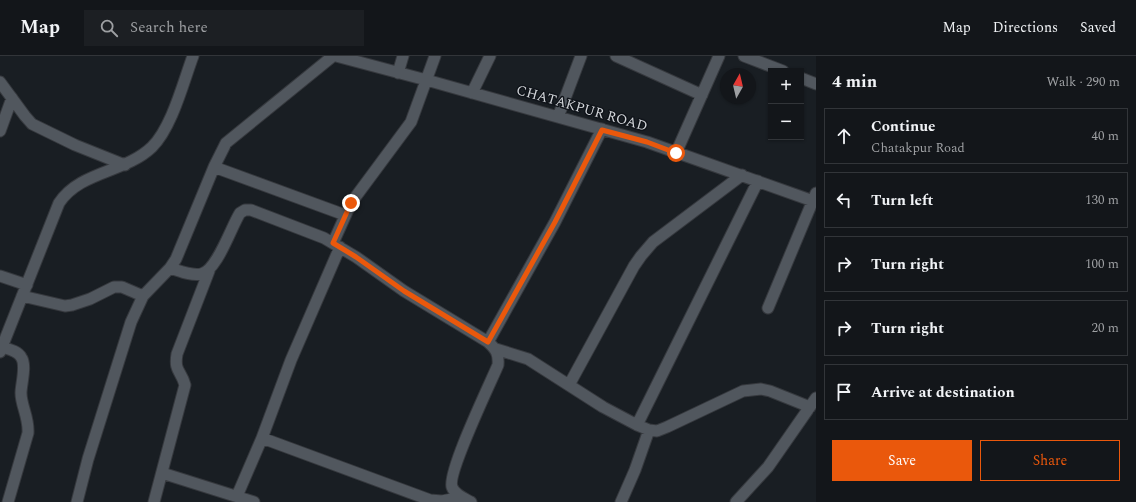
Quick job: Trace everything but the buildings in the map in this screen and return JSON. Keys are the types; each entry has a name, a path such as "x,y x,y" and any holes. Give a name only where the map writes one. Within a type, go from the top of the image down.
{"street":[{"path":"8,502 28,433 29,423 21,395 24,364 21,356 15,352 1,350 58,203 77,185 125,165 151,148 161,136 171,116 194,56"},
{"path":"77,502 88,459 131,322 143,296 170,268 176,259 214,167 226,143 334,56"},
{"name":"CHATAKPUR ROAD","path":"334,56 426,80 647,142 758,181 815,198"},
{"path":"398,73 403,56"},
{"path":"237,496 262,438 291,360 337,245 345,215 351,203 411,122 435,56"},
{"path":"472,93 490,56"},
{"path":"558,117 581,56"},
{"path":"616,56 702,95"},
{"path":"676,153 719,56"},
{"path":"745,56 775,68"},
{"path":"804,79 816,84"},
{"path":"0,82 32,124 75,145 125,165"},
{"path":"0,131 12,98"},
{"path":"492,345 602,130"},
{"path":"214,167 345,215"},
{"path":"569,385 634,266 641,256 654,242 742,175"},
{"path":"637,425 758,181"},
{"path":"768,308 815,198"},
{"path":"154,502 185,385 183,377 178,373 176,365 177,354 209,271 215,263 236,219 240,213 245,210 251,210 306,230 337,245 404,291 492,345 528,359 603,407 649,430 657,430 667,427 743,391 761,389 813,402 768,468 736,502"},
{"path":"170,268 192,274 201,274 209,271"},
{"path":"0,276 26,285"},
{"path":"22,296 65,306 90,299 114,287 122,287 143,296"},
{"path":"466,500 456,493 451,485 452,475 498,365 499,356 492,345"},
{"path":"621,502 649,430"},
{"path":"262,438 430,500 466,500"},
{"path":"162,472 254,502"}],"route":[{"path":"351,203 333,243 356,257 404,291 488,342 555,222 602,130 647,142 676,153"}]}
